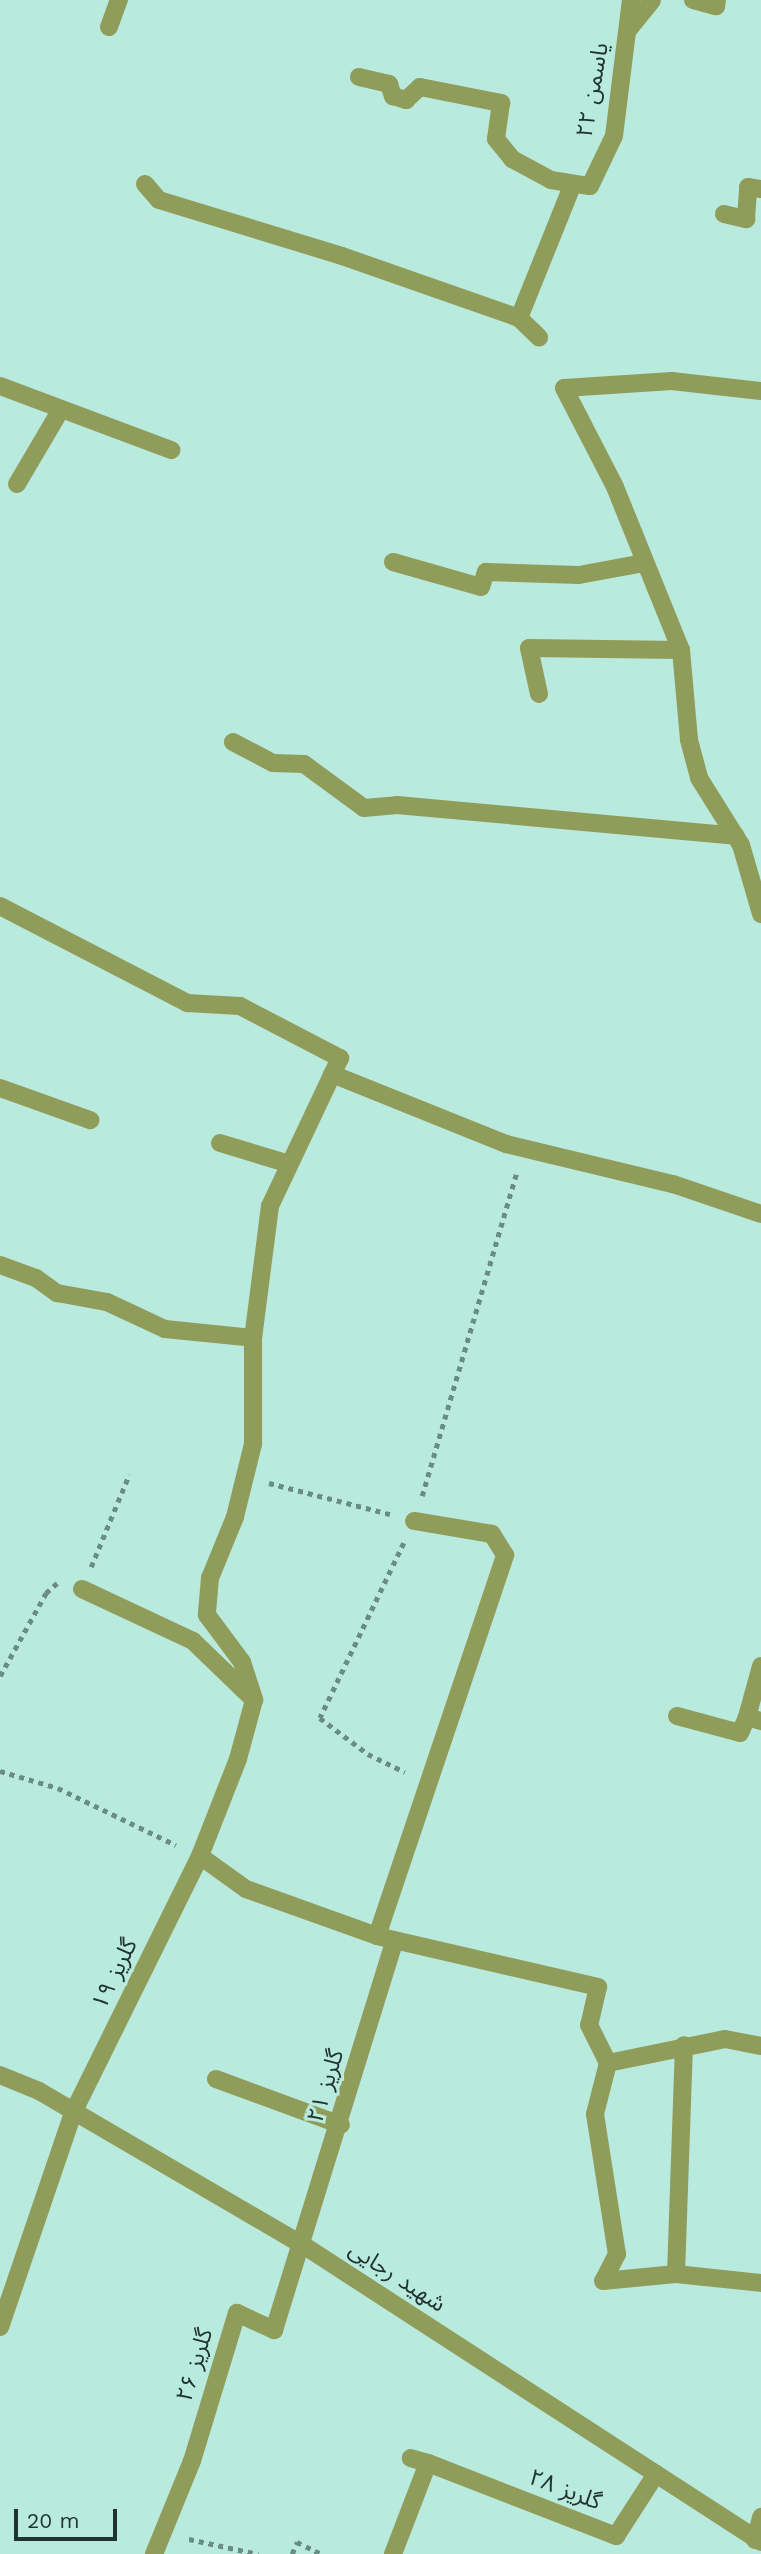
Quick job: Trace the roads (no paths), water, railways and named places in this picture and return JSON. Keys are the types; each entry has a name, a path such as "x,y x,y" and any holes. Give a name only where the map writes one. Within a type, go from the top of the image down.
{"street":[{"path":"109,27 119,0"},
{"name":"یاسمن ۲۲","path":"519,318 582,185 614,136 631,0"},
{"path":"628,30 652,0"},
{"path":"693,0 716,6 717,0"},
{"path":"359,77 389,84 393,96 406,100 420,87 501,103 496,139 512,159 551,180 582,185"},
{"path":"145,184 159,200 342,256 519,318 539,337"},
{"path":"724,214 746,219 748,187 761,190"},
{"path":"761,391 672,381 564,388 615,487 642,563 681,650 689,740 699,779 736,836 761,914"},
{"path":"0,386 60,411 171,450"},
{"path":"17,484 60,411"},
{"path":"393,562 481,587 486,572 579,575 642,563"},
{"path":"539,694 529,648 681,650"},
{"path":"233,742 273,763 304,764 364,808 397,805 736,836"},
{"path":"0,906 187,1003 240,1006 293,1030 340,1058 270,1206 253,1338 253,1444 235,1517 210,1578 207,1615 242,1662 254,1700"},
{"path":"332,1074 524,1148 673,1184 761,1214"},
{"path":"0,1088 90,1120"},
{"path":"220,1143 289,1164"},
{"path":"0,1265 36,1278 57,1293 107,1302 165,1329 253,1338"},
{"path":"377,1936 505,1555 492,1534 414,1521"},
{"path":"82,1589 193,1640 254,1700"},
{"path":"677,1716 740,1733 754,1719 761,1666"},
{"name":"گلریز ۱۹","path":"0,2327 73,2113 200,1856 238,1759 254,1700"},
{"path":"200,1856 246,1889 377,1936 598,1987 589,2025 608,2063 595,2113 617,2254 603,2281 676,2274 761,2283"},
{"name":"گلریز ۲۱","path":"303,2245 395,1940"},
{"path":"608,2063 684,2045 725,2039 761,2046"},
{"path":"676,2274 684,2045"},
{"name":"شهید رجایی","path":"0,2075 39,2091 303,2245 759,2542"},
{"path":"216,2079 341,2125"},
{"name":"گلریز ۲۶","path":"154,2554 192,2461 237,2313 274,2330 303,2245"},
{"name":"گلریز ۲۸","path":"393,2554 420,2460 616,2536 656,2474"},
{"path":"759,2542 761,2516"}]}
